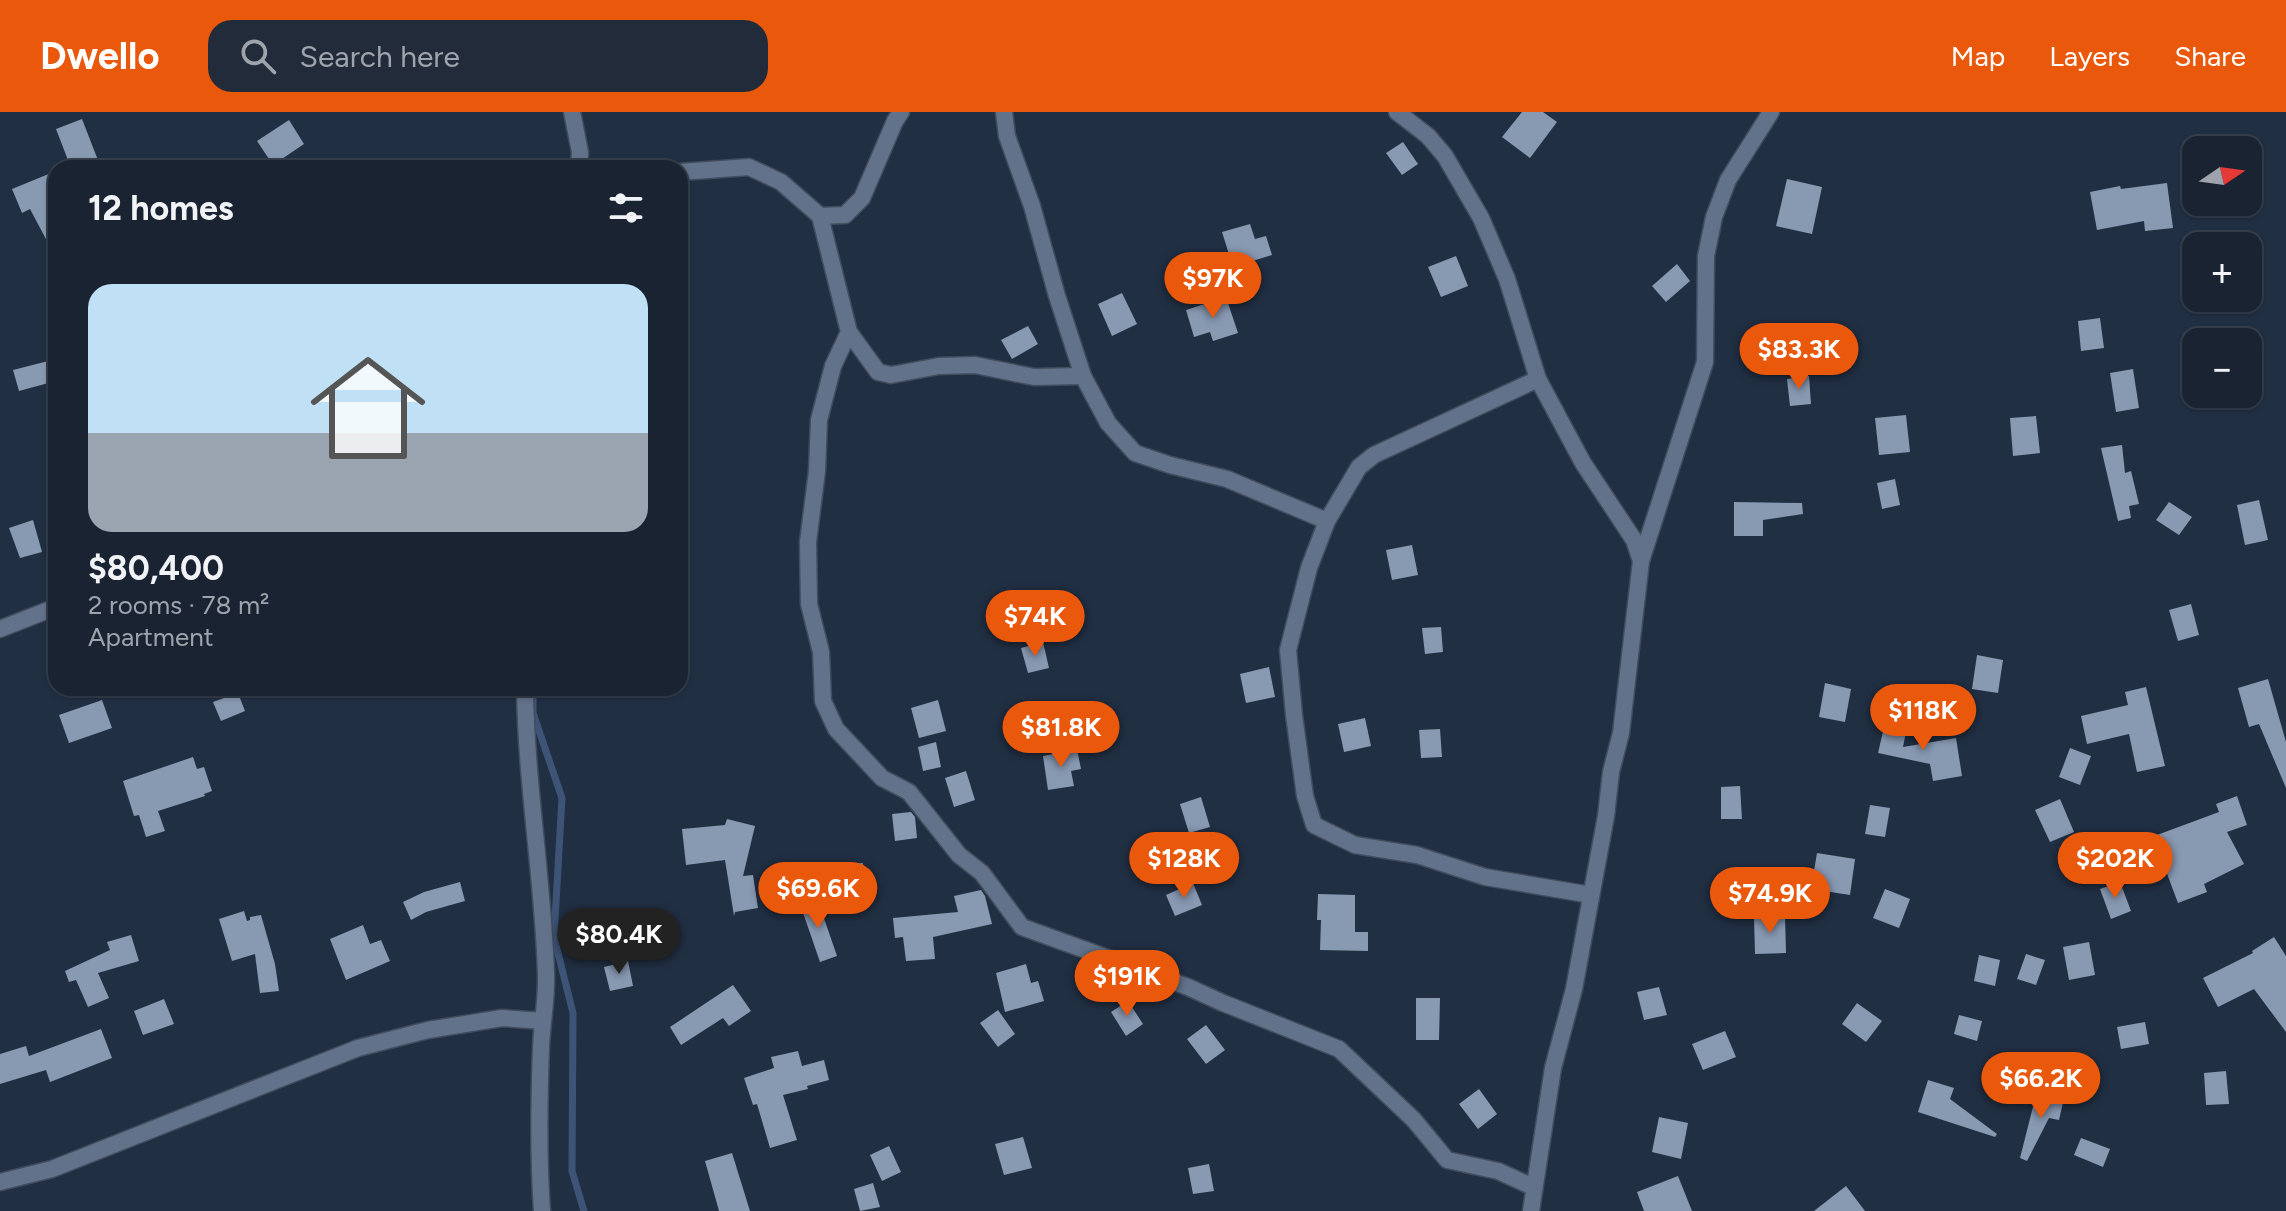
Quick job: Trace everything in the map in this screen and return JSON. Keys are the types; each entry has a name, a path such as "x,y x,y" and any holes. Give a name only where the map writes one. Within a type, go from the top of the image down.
{"street":[{"path":"572,112 580,160"},
{"path":"820,216 845,215 862,198 901,112"},
{"path":"1004,112 1007,136 1032,206 1083,376 1108,423 1135,453 1227,479 1327,521"},
{"path":"1397,112 1428,136 1445,156 1481,218 1507,279 1538,379 1583,463 1634,540 1641,561"},
{"path":"1531,1211 1553,1068 1574,989 1611,772 1621,733 1641,561 1705,362 1706,256 1714,217 1728,180 1771,112"},
{"path":"688,171 749,167 781,182 820,216 849,332 878,372 891,375 939,366 975,365 1034,377 1083,376"},
{"path":"849,332 833,366 819,420 817,471 808,542 809,604 821,652 823,701 836,729 882,778 909,792 959,855 982,873 1022,927 1188,987 1339,1049 1414,1120 1447,1160 1498,1171 1533,1187"},
{"path":"1538,379 1374,455 1359,467 1327,521 1309,568 1288,650 1294,715 1305,796 1314,825 1355,845 1417,855 1485,877 1591,895"},
{"path":"0,629 48,610"},
{"path":"525,696 546,977 538,1158 542,1211"},
{"path":"0,1182 52,1169 358,1048 428,1030 502,1018 543,1021"}],"building":[{"path":"1522,112 1543,112 1557,122 1530,158 1502,137"},
{"path":"82,119 98,160 68,160 56,129"},
{"path":"289,120 304,144 280,160 270,160 257,141"},
{"path":"1403,142 1418,164 1402,175 1386,153"},
{"path":"48,174 48,243 30,209 22,213 12,189"},
{"path":"1787,179 1822,187 1812,234 1776,226"},
{"path":"2167,183 2173,228 2145,231 2144,221 2097,230 2090,192 2120,186 2121,189"},
{"path":"1250,224 1255,239 1266,236 1272,255 1233,267 1222,232"},
{"path":"1456,256 1468,286 1441,297 1428,267"},
{"path":"1677,264 1690,281 1666,302 1652,286"},
{"path":"1122,293 1137,324 1112,336 1098,304"},
{"path":"1226,297 1238,333 1213,341 1210,332 1194,337 1186,310"},
{"path":"2100,318 2104,348 2081,351 2078,321"},
{"path":"1028,326 1038,344 1012,359 1001,340"},
{"path":"48,361 48,383 19,391 13,370"},
{"path":"2133,369 2139,408 2116,412 2110,373"},
{"path":"1809,376 1811,404 1790,406 1787,379"},
{"path":"1906,415 1910,452 1879,455 1875,418"},
{"path":"2036,416 2040,453 2013,456 2010,418"},
{"path":"2122,445 2125,473 2131,471 2139,504 2129,506 2131,518 2118,521 2101,448"},
{"path":"1895,479 1900,505 1882,509 1877,483"},
{"path":"2259,500 2268,540 2245,545 2237,505"},
{"path":"1734,502 1802,503 1803,514 1763,520 1763,536 1734,536"},
{"path":"2169,502 2192,517 2179,535 2156,520"},
{"path":"33,520 42,552 20,558 9,528"},
{"path":"1412,545 1418,575 1392,580 1386,550"},
{"path":"2191,604 2199,635 2178,641 2169,610"},
{"path":"1441,627 1443,652 1425,654 1422,628"},
{"path":"1043,642 1049,668 1028,673 1021,648"},
{"path":"1977,655 2003,660 1998,693 1972,689"},
{"path":"1269,667 1275,697 1246,703 1240,674"},
{"path":"2268,679 2286,742 2286,788 2259,724 2249,727 2238,688"},
{"path":"1825,683 1851,689 1845,722 1819,717"},
{"path":"2146,687 2165,766 2137,772 2129,734 2087,744 2081,716 2128,705 2125,692"},
{"path":"239,696 245,711 221,721 213,702"},
{"path":"102,700 112,728 69,743 59,715"},
{"path":"938,700 946,731 919,738 911,708"},
{"path":"1365,718 1371,746 1344,752 1338,724"},
{"path":"1885,723 1907,727 1903,747 1956,738 1962,776 1933,781 1930,764 1878,753"},
{"path":"1440,729 1442,757 1421,758 1419,730"},
{"path":"936,742 941,767 923,771 918,747"},
{"path":"2070,748 2091,756 2080,785 2059,777"},
{"path":"1077,749 1081,769 1071,771 1074,786 1048,790 1043,756"},
{"path":"193,757 197,769 204,767 212,791 158,811 165,831 146,837 139,815 134,816 123,781"},
{"path":"966,771 975,800 954,807 945,778"},
{"path":"1740,786 1742,819 1721,819 1721,787"},
{"path":"2237,796 2247,825 2227,832 2244,864 2204,884 2207,892 2178,903 2157,835 2219,812 2216,804"},
{"path":"1201,797 1210,827 1189,833 1180,804"},
{"path":"2060,799 2074,832 2050,842 2035,810"},
{"path":"1870,805 1890,808 1885,837 1865,834"},
{"path":"911,812 915,817 917,838 895,841 892,814"},
{"path":"727,819 755,826 743,876 753,875 758,908 735,912 734,916 725,860 686,865 682,829 725,825"},
{"path":"1817,853 1855,859 1850,895 1811,889"},
{"path":"863,863 864,890 830,892 828,865"},
{"path":"460,882 465,901 426,912 411,920 403,902 424,892"},
{"path":"2120,882 2131,911 2111,919 2100,889"},
{"path":"1193,883 1202,905 1175,916 1166,895"},
{"path":"1885,889 1910,899 1899,928 1873,918"},
{"path":"981,890 992,924 933,937 935,959 906,961 903,937 895,938 893,918 958,912 954,896"},
{"path":"1318,894 1355,895 1355,932 1368,932 1368,951 1320,950"},
{"path":"817,898 837,956 820,962 800,904"},
{"path":"244,911 247,921 250,917 261,915 279,991 260,993 255,954 232,961 219,919"},
{"path":"1754,917 1785,917 1786,953 1755,954"},
{"path":"363,925 370,944 381,940 390,961 346,980 330,939"},
{"path":"131,935 139,961 98,973 109,998 88,1007 76,980 69,982 65,971 110,950 107,942"},
{"path":"2274,937 2286,956 2286,1032 2254,989 2218,1007 2203,978 2253,953"},
{"path":"2089,942 2095,975 2069,980 2063,947"},
{"path":"2026,954 2045,960 2036,985 2017,979"},
{"path":"1979,955 2000,960 1995,986 1974,981"},
{"path":"628,961 633,986 610,991 604,967"},
{"path":"1026,964 1031,983 1038,981 1044,1001 1005,1012 996,973"},
{"path":"733,985 751,1011 729,1026 723,1018 681,1045 670,1027"},
{"path":"1659,987 1667,1015 1644,1020 1637,992"},
{"path":"1416,998 1440,998 1439,1040 1416,1040"},
{"path":"164,999 174,1024 143,1035 134,1011"},
{"path":"1128,1001 1143,1024 1126,1036 1111,1012"},
{"path":"1857,1003 1882,1021 1866,1042 1842,1024"},
{"path":"998,1010 1015,1034 998,1047 980,1023"},
{"path":"1959,1015 1982,1021 1977,1041 1954,1034"},
{"path":"2145,1022 2149,1044 2121,1049 2117,1027"},
{"path":"1206,1025 1225,1050 1206,1064 1187,1039"},
{"path":"101,1029 112,1058 50,1082 46,1070 0,1084 0,1054 26,1046 29,1056"},
{"path":"1725,1031 1736,1057 1703,1070 1692,1044"},
{"path":"798,1051 802,1066 824,1060 829,1080 783,1095 797,1140 770,1148 757,1104 753,1105 744,1078 774,1068 771,1057"},
{"path":"2226,1071 2229,1104 2206,1105 2204,1073"},
{"path":"1928,1080 1954,1088 1950,1099 1997,1134 1995,1137 1918,1112"},
{"path":"1479,1089 1497,1114 1478,1129 1459,1104"},
{"path":"2037,1091 2064,1098 2059,1120 2049,1118 2027,1161 2020,1158"},
{"path":"1659,1117 1688,1123 1681,1159 1652,1152"},
{"path":"1023,1137 1032,1168 1004,1175 995,1144"},
{"path":"2081,1138 2110,1149 2103,1167 2074,1155"},
{"path":"889,1146 901,1172 882,1181 870,1155"},
{"path":"732,1153 750,1211 719,1211 705,1161"},
{"path":"1209,1164 1214,1191 1193,1194 1188,1168"},
{"path":"1678,1176 1692,1211 1644,1211 1637,1192"},
{"path":"873,1183 880,1207 860,1211 854,1189"},
{"path":"1846,1186 1865,1211 1814,1211"}],"waterway":[{"path":"533,696 533,713 562,798 554,937 573,1013 572,1171 584,1211"}]}
